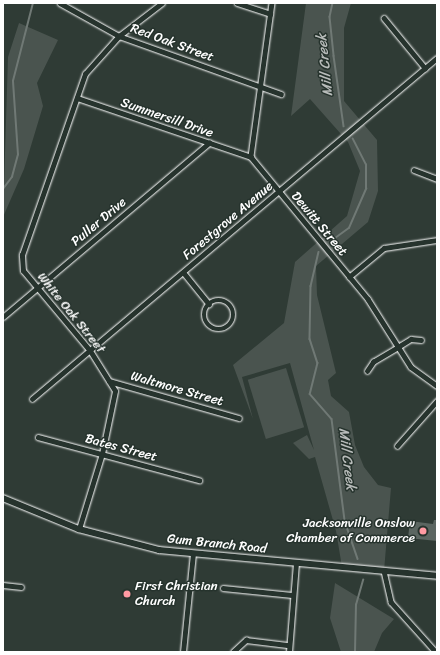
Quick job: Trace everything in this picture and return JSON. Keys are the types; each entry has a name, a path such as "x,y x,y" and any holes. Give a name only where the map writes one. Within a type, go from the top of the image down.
{"main road":[{"name":"Gum Branch Road","path":"3,498 79,529 119,541 193,554 437,576"}],"street":[{"name":"White Oak Street","path":"79,529 102,454 115,391 90,351 36,290 23,271 22,255 86,74 119,36 162,3"},
{"path":"237,3 270,14"},
{"path":"251,157 272,3"},
{"name":"Red Oak Street","path":"62,4 119,36 260,85 281,94"},
{"path":"384,18 425,68"},
{"name":"Forestgrove Avenue","path":"32,399 184,273 437,58"},
{"name":"Summersill Drive","path":"77,98 251,157"},
{"name":"Puller Drive","path":"3,317 209,143"},
{"name":"Dewitt Street","path":"251,157 278,193 349,277 410,366 437,386"},
{"path":"414,170 437,179"},
{"path":"349,277 384,248 437,240"},
{"path":"184,273 209,304"},
{"path":"221,300 228,303 235,316 228,328 211,328 204,314 209,304 221,300"},
{"path":"367,371 373,362 411,339 421,340"},
{"name":"Waltmore Street","path":"109,381 239,418"},
{"path":"397,446 437,401"},
{"name":"Bates Street","path":"38,437 199,480"},
{"path":"183,652 193,554"},
{"path":"289,652 288,645 296,563"},
{"path":"384,571 392,602 436,652"},
{"path":"3,584 21,587"},
{"path":"223,588 292,595"},
{"path":"233,652 246,640 288,645"}],"shaded area":[{"path":"306,3 351,3 344,28 344,101 377,140 378,191 368,222 316,266 317,295 336,373 328,380 331,396 349,412 355,445 364,467 378,485 391,488 384,571 342,567 336,531 315,457 309,459 293,443 307,435 314,450 290,363 242,377 253,419 233,365 284,323 295,262 347,216 360,171 348,142 310,99 291,116"},
{"path":"19,23 58,40 37,83 43,106 24,169 3,217 8,57"},
{"path":"286,368 304,427 266,439 248,380"},
{"path":"335,583 394,619 382,633 374,652 341,652 330,618"}],"building":[{"name":"Jacksonville Onslow Chamber of Commerce","path":"434,520 437,520 437,541 408,538 410,521 433,524"}],"waterway":[{"path":"3,189 12,177 18,155 13,81 33,3"},
{"name":"Mill Creek","path":"333,3 330,17 344,126"},
{"name":"Mill Creek","path":"331,241 349,228 366,189 366,165 353,139"},
{"name":"Mill Creek","path":"319,252 311,286 310,339 318,363 310,394 332,419 345,521 358,559"},
{"name":"Mill Creek","path":"355,652 356,605 363,580"}],"place":[{"name":"Jacksonville Onslow Chamber of Commerce","path":"423,531"},
{"name":"First Christian Church","path":"127,594"}]}
